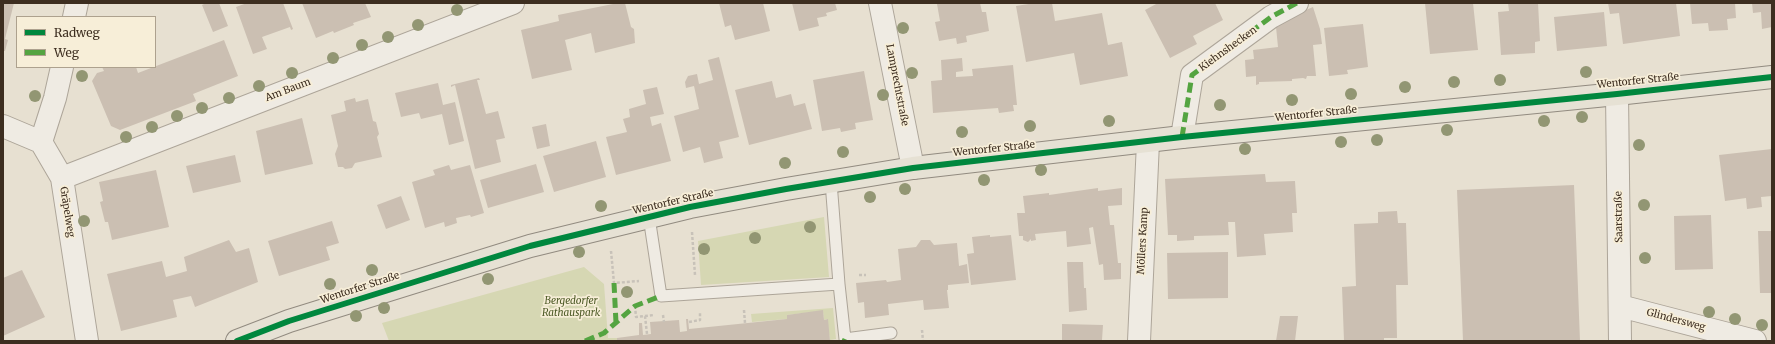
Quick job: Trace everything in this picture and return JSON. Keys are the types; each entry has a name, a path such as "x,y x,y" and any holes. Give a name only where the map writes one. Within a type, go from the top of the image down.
{"main road":[{"name":"Wentorfer Straße","path":"237,341 289,321 530,246 690,207 831,182 913,168 1182,137 1617,94 1772,77"}],"street":[{"path":"74,16 77,3"},
{"name":"Am Baum","path":"62,178 513,3"},
{"name":"Lamprechtstraße","path":"880,3 913,168"},
{"name":"Kiehnshecken","path":"1182,137 1192,75 1271,17 1297,3"},
{"path":"3,126 41,142 55,98 62,68"},
{"name":"Saarstraße","path":"1617,94 1620,341"},
{"name":"Gräpelweg","path":"41,142 62,178 87,341"},
{"name":"Möllers Kamp","path":"1139,341 1148,142"},
{"name":"Glindersweg","path":"1620,306 1755,341"}],"lane":[{"path":"831,182 845,339 891,333"},
{"path":"649,217 661,296 839,284"}],"path":[{"path":"690,207 697,293"},
{"path":"609,227 614,283 659,279"},
{"path":"635,306 636,317 644,316 647,334"},
{"path":"744,306 745,323"},
{"path":"689,322 700,320 699,310"},
{"path":"922,330 923,341"}],"green space":[{"path":"824,217 829,277 701,285 698,241"},
{"name":"Bergedorfer Rathauspark","path":"584,267 604,284 608,338 617,338 617,341 389,341 382,323"},
{"path":"833,308 836,339 830,340 827,319 824,320 823,311 787,315 787,319 752,322 751,314"}],"building":[{"path":"3,3 14,3 5,39 8,40 5,51 3,51"},
{"path":"206,3 219,3 228,26 213,32 202,5"},
{"path":"247,3 283,3 293,29 291,30 290,27 262,37 267,49 253,54 236,7"},
{"path":"302,3 365,3 371,17 353,23 354,25 334,33 333,31 316,38"},
{"path":"618,3 625,3 631,27 634,29 635,43 595,53 591,33 565,40 572,70 532,79 521,30 559,21 558,15"},
{"path":"719,3 763,3 770,31 735,40 731,25 725,27"},
{"path":"792,3 835,3 837,10 826,13 827,16 817,18 819,26 799,31"},
{"path":"980,3 982,12 986,12 989,31 966,36 967,42 957,44 956,38 939,41 935,22 940,21 937,4"},
{"path":"1035,3 1052,3 1055,21 1102,13 1108,45 1122,42 1128,76 1080,85 1074,53 1026,62 1016,6"},
{"path":"1158,3 1215,3 1223,20 1193,36 1197,44 1170,58 1145,10"},
{"path":"1425,3 1473,3 1478,50 1430,54"},
{"path":"1508,3 1538,3 1540,41 1535,42 1535,53 1501,55 1498,12 1509,11"},
{"path":"1608,3 1676,3 1680,36 1623,44 1619,13 1610,14"},
{"path":"1690,3 1735,3 1736,18 1727,19 1728,30 1709,31 1708,23 1692,24"},
{"path":"1752,3 1772,3 1772,27 1762,29 1761,12 1753,13"},
{"path":"1313,7 1320,29 1322,44 1313,45 1316,76 1307,76 1306,79 1292,79 1292,81 1259,82 1259,84 1256,85 1256,76 1246,77 1245,60 1254,59 1253,50 1278,47 1276,27 1299,13"},
{"path":"1604,12 1607,46 1557,51 1554,17"},
{"path":"1363,24 1368,67 1347,70 1348,74 1329,76 1324,28"},
{"path":"224,40 238,76 193,94 196,101 120,130 111,126 92,81 97,73 104,71 102,68 136,68 138,73 151,68 156,68 156,66"},
{"path":"719,57 739,137 719,142 723,158 704,163 700,147 683,152 674,116 699,109 694,86 686,88 685,82 688,76 697,74 699,84 713,80 708,60"},
{"path":"962,58 963,71 956,72 956,77 973,76 972,69 1013,65 1017,105 1013,105 1014,111 999,113 998,108 933,113 931,81 942,80 941,60"},
{"path":"864,71 873,120 855,123 856,129 841,132 840,128 822,131 813,80"},
{"path":"479,78 480,80 477,80 486,114 498,111 505,138 496,140 501,162 475,169 455,85 451,87 451,85"},
{"path":"772,81 776,98 791,94 794,106 805,103 812,129 749,145 735,90"},
{"path":"438,83 443,105 455,102 464,141 449,145 442,114 421,119 419,113 401,117 395,93"},
{"path":"657,87 664,114 650,117 652,126 661,123 671,161 616,175 606,137 627,132 623,119 630,117 629,109 646,104 643,90"},
{"path":"355,98 356,102 368,99 373,121 376,122 379,134 377,137 382,157 355,163 352,168 345,169 343,167 338,167 335,154 338,146 331,115 346,111 344,101"},
{"path":"302,118 313,164 265,175 256,131"},
{"path":"546,124 550,146 537,149 532,127"},
{"path":"596,141 606,177 554,192 543,156"},
{"path":"1772,149 1772,196 1761,197 1762,207 1747,209 1746,198 1725,201 1719,155"},
{"path":"235,155 241,182 193,193 186,166"},
{"path":"536,164 544,192 488,208 480,180"},
{"path":"449,165 451,170 470,165 484,213 471,217 470,215 456,218 457,223 445,227 444,222 425,228 412,182 435,175 433,170"},
{"path":"156,170 169,227 112,240 108,222 105,222 100,202 103,201 99,182"},
{"path":"1265,174 1266,182 1295,181 1297,213 1292,213 1293,232 1264,234 1266,255 1237,257 1235,222 1228,222 1229,235 1194,236 1194,240 1177,241 1177,235 1168,235 1165,179"},
{"path":"1574,185 1580,341 1463,341 1457,190"},
{"path":"1098,188 1098,191 1122,188 1122,205 1108,206 1110,225 1114,225 1118,263 1121,263 1121,279 1104,280 1103,264 1099,265 1093,227 1089,228 1091,244 1067,247 1066,231 1035,234 1036,240 1031,241 1031,239 1028,242 1023,240 1023,236 1019,236 1017,213 1025,213 1023,196 1049,193 1049,195"},
{"path":"401,196 410,220 386,229 377,205"},
{"path":"1397,211 1398,223 1406,223 1408,285 1396,285 1397,338 1384,338 1384,341 1344,341 1342,287 1356,286 1354,224 1378,223 1378,212"},
{"path":"1711,215 1713,269 1675,270 1674,216"},
{"path":"332,221 339,243 326,247 330,260 279,276 268,241"},
{"path":"1758,231 1772,231 1772,293 1760,293"},
{"path":"990,235 990,237 1011,235 1016,280 971,285 967,254 974,253 972,237"},
{"path":"229,240 236,252 249,248 258,282 195,307 191,296 173,300 177,317 121,331 107,274 162,261 166,277 187,271 184,257"},
{"path":"921,240 930,240 934,245 957,243 959,266 967,264 969,283 948,285 947,290 949,308 924,310 923,300 888,304 889,315 865,318 864,302 858,303 856,283 901,280 898,249 916,247"},
{"path":"1228,252 1228,298 1168,299 1167,253"},
{"path":"1067,262 1083,262 1087,310 1069,312"},
{"path":"22,270 45,317 3,336 3,278"},
{"path":"823,310 824,320 828,319 830,341 617,341 617,338 639,335 639,323 642,323 643,335 651,334 650,322 679,320 680,332 687,331 686,319 688,319 689,329 787,319 787,315"},
{"path":"1280,316 1298,316 1295,341 1276,341"},
{"path":"1062,324 1103,325 1102,340 1062,341"}],"marked path":[{"path":"1182,137 1192,75 1271,17 1297,3"},
{"path":"614,283 616,323"},
{"path":"585,341 604,333 635,306 661,296"}],"cycle path":[{"path":"237,341 289,321 530,246 690,207 786,189 913,168 1182,137 1617,94 1772,77"}]}
